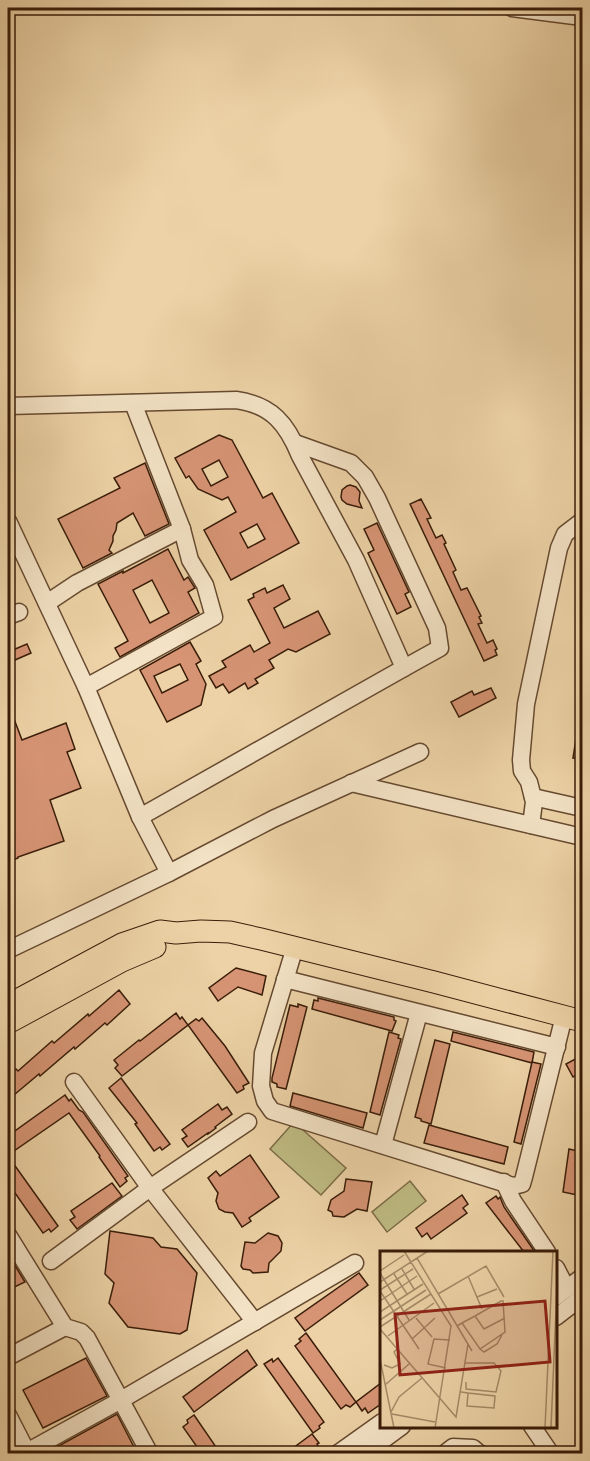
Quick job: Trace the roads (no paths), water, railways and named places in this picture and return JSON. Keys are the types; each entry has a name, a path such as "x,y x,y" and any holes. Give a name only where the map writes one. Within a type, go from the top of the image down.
{"main road":[{"path":"8,1005 122,945 160,931 176,933 201,931 230,932 295,947 573,1019"},
{"path":"8,1023 122,961 167,942 176,933"}],"street":[{"path":"512,8 582,17"},
{"path":"8,406 236,400 267,410 278,418 295,442 300,456 356,560 404,668"},
{"path":"86,687 214,617 204,585 190,560 182,529 133,403"},
{"path":"140,817 440,648 437,628 365,477 351,463 295,442"},
{"path":"8,521 86,687 140,817 169,873"},
{"path":"531,825 534,802 529,782 522,771 521,760 526,704 559,548 565,534 582,521"},
{"path":"47,603 77,583 182,529"},
{"path":"8,950 169,873 273,819 420,752"},
{"path":"351,783 582,837"},
{"path":"533,797 582,808"},
{"path":"295,947 263,1053 261,1086 265,1101 272,1111 513,1186 522,1184 556,1047 573,1019"},
{"path":"285,979 556,1047"},
{"path":"383,1145 418,1013"},
{"path":"74,1082 150,1188 255,1322"},
{"path":"51,1261 150,1188 248,1122"},
{"path":"504,1182 513,1201 546,1251"},
{"path":"8,1235 65,1327 81,1332 87,1338 150,1454"},
{"path":"8,1415 26,1453 355,1263"},
{"path":"557,1276 561,1293 582,1277"},
{"path":"557,1316 582,1297"},
{"path":"8,1357 65,1327"},
{"path":"337,1454 380,1423"},
{"path":"364,1454 399,1428"},
{"path":"533,1428 551,1454"},
{"path":"444,1454 453,1447 473,1448 480,1454"}]}
